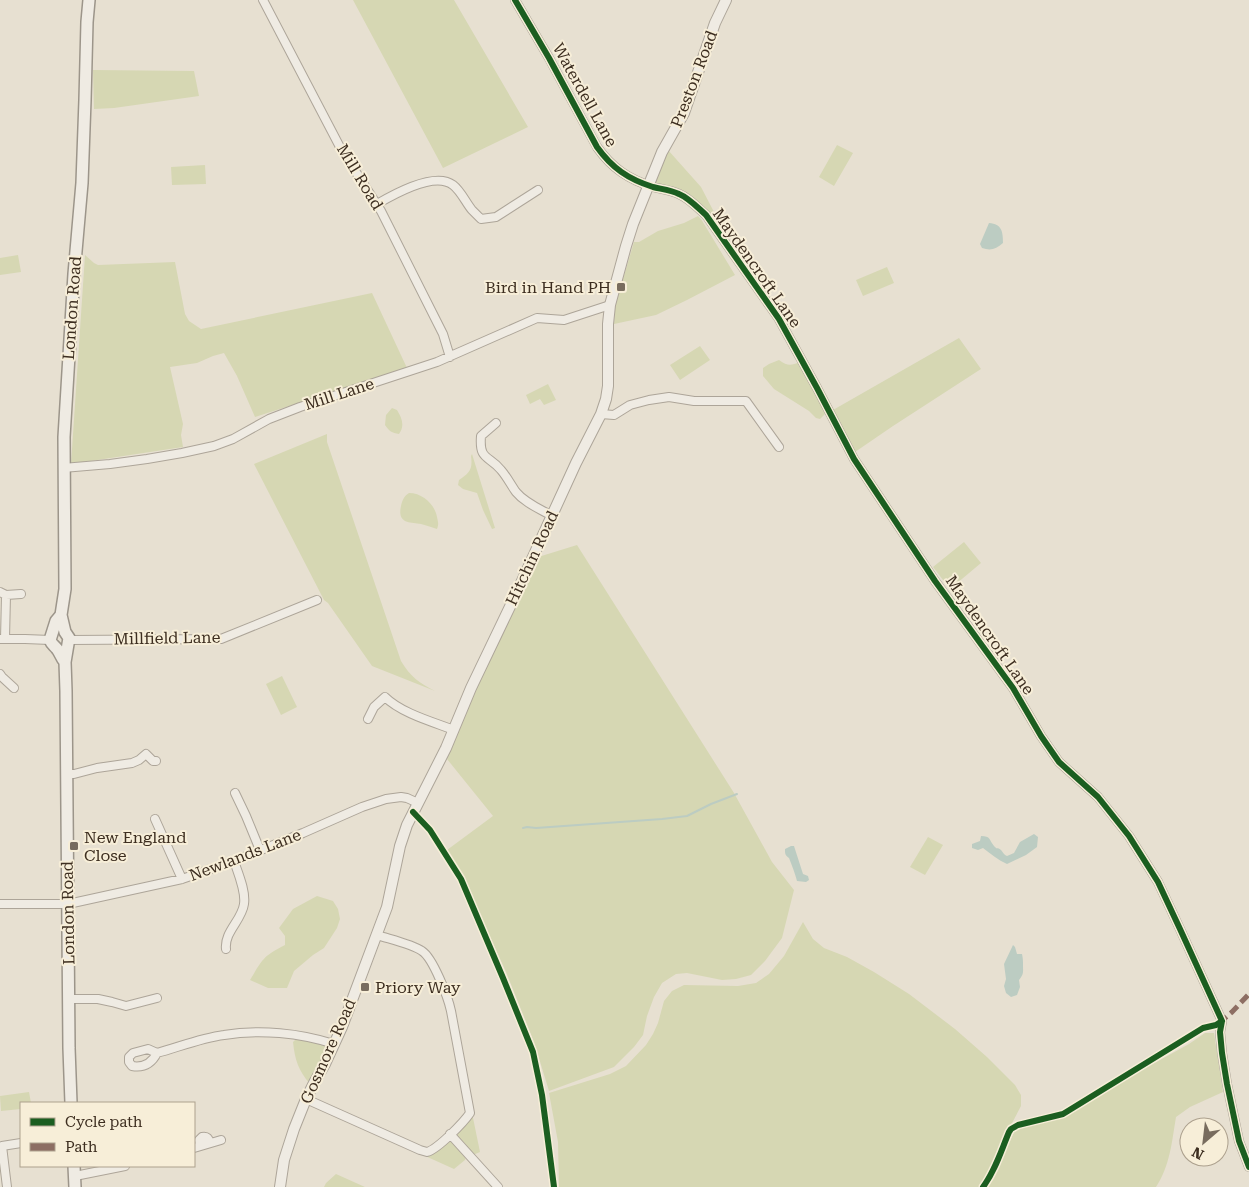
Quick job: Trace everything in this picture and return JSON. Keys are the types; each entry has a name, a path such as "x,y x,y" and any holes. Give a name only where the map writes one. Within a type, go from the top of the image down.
{"main road":[{"name":"London Road","path":"71,1102 68,998 66,691 65,662 61,658 60,640 65,589 64,437 74,274 82,182 89,0"}],"street":[{"name":"Mill Road","path":"262,0 342,148 376,204 443,334 450,357"},
{"name":"Waterdell Lane","path":"515,0 605,159 621,172 649,185"},
{"name":"Preston Road","path":"610,305 633,224 662,152 684,113 715,23 726,0"},
{"path":"376,204 394,194 426,182 443,180 453,185 481,219 486,219 496,217 538,190"},
{"name":"Maydencroft Lane","path":"649,185 680,194 706,215 779,319 854,459 935,580 1012,688 1041,736 1059,762 1098,797 1130,836 1158,882 1222,1021 1220,1032 1227,1084 1239,1141 1249,1167"},
{"name":"Mill Lane","path":"64,468 182,454 214,446 233,439 269,418 437,362 537,318 564,320 610,305"},
{"name":"Hitchin Road","path":"418,803 446,748 471,688 576,463 601,414 608,386 608,324 610,305"},
{"path":"601,414 614,414 630,405 669,397 694,401 746,401 780,447"},
{"path":"496,423 481,436 480,446 484,454 488,460 499,467 517,492 530,504 552,516"},
{"path":"2,639 3,593 21,594"},
{"name":"Millfield Lane","path":"2,639 221,639 317,600"},
{"path":"0,674 14,688"},
{"path":"368,719 374,707 385,697 396,706 454,730"},
{"path":"66,774 132,763 146,754 156,761"},
{"path":"235,793 260,850"},
{"name":"Newlands Lane","path":"0,904 68,904 182,879 234,861 362,807 386,799 401,797 418,803"},
{"name":"Gosmore Road","path":"280,1187 288,1146 306,1099 334,1044 377,935 389,899 403,835 418,803"},
{"path":"155,819 182,879"},
{"path":"226,948 226,940 244,904 242,884 234,861"},
{"path":"306,1099 428,1152 467,1118 470,1110 448,998 442,984 424,953 377,935"},
{"path":"68,998 106,1000 126,1006 156,998"},
{"path":"157,1053 208,1038 260,1032 310,1038 334,1044"},
{"path":"450,1134 498,1187"},
{"path":"197,1147 221,1140"},
{"path":"8,1187 2,1146 20,1143"},
{"path":"75,1176 120,1167"}],"green space":[{"path":"353,0 454,0 528,127 443,168"},
{"path":"93,70 194,71 199,96 94,109"},
{"path":"837,145 853,153 834,186 819,177"},
{"path":"668,150 701,187 714,212 710,217 689,197 653,184"},
{"path":"205,165 206,184 172,185 171,167"},
{"path":"698,216 735,275 656,315 614,324 615,306 634,242 639,242 658,231 684,223"},
{"path":"18,255 21,272 0,275 0,258"},
{"path":"85,255 98,265 175,262 185,314 189,321 201,329 372,293 407,368 255,417 237,376 224,353 197,363 170,367 183,424 181,435 183,447 71,464"},
{"path":"887,267 894,283 863,296 856,280"},
{"path":"959,338 981,369 855,452 833,410"},
{"path":"700,346 710,360 680,380 670,365"},
{"path":"779,360 789,365 800,362 825,414 820,419 774,389 763,376 763,368"},
{"path":"548,384 556,400 544,405 540,399 530,404 526,395"},
{"path":"392,408 397,410 401,419 402,428 399,434 394,433 385,425 386,415"},
{"path":"327,434 327,442 401,661 415,679 435,691 372,666 324,600 254,464"},
{"path":"472,454 495,528 492,529 477,493 463,489 458,485 459,480 470,471"},
{"path":"409,493 423,497 431,504 437,517 437,529 403,519 400,512 401,504"},
{"path":"964,542 981,563 950,589 933,567"},
{"path":"577,545 734,793 772,862 794,890 782,938 765,961 751,975 722,980 687,973 676,974 662,983 647,1016 643,1035 614,1067 549,1091 534,1042 506,972 465,882 447,850 493,816 447,759 472,692 535,558"},
{"path":"282,676 297,707 281,715 266,684"},
{"path":"928,837 943,845 925,875 910,867"},
{"path":"317,896 333,901 338,909 340,919 337,928 324,948 294,971 287,988 268,988 250,980 264,959 285,945 285,936 279,928 293,909"},
{"path":"803,922 813,939 824,948 847,957 874,972 909,994 955,1029 1015,1085 1021,1095 1021,1106 980,1187 559,1187 558,1142 549,1093 610,1074 626,1066 646,1045 653,1034 664,1001 672,991 684,985 738,986 756,983 769,974 784,956"},
{"path":"1205,1033 1214,1033 1223,1092 1190,1107 1176,1117 1167,1162 1156,1187 988,1187 1015,1130 1024,1126 1064,1117"},
{"path":"296,1039 323,1044 327,1049 310,1084 296,1060 293,1042"},
{"path":"29,1092 31,1102 20,1102 20,1109 1,1111 0,1096"},
{"path":"472,1113 480,1152 473,1155 457,1137 460,1127"},
{"path":"448,1141 452,1142 466,1157 454,1169 423,1155"},
{"path":"336,1174 365,1187 324,1187"}],"shaded area":[{"path":"989,223 997,225 1001,229 1003,243 996,248 985,249 980,244"},
{"path":"1034,834 1038,837 1037,847 1026,855 1007,864 983,848 978,850 972,848 972,844 980,841 981,836 984,836 1007,856 1014,853 1020,842"},
{"path":"794,846 803,874 808,876 809,880 806,882 797,881 785,849"},
{"path":"1013,945 1017,954 1022,954 1023,971 1019,980 1020,987 1017,995 1011,997 1006,993 1004,986 1006,979 1004,964"}],"waterway":[{"path":"523,828 687,816 737,794"}],"marked path":[{"path":"1219,1023 1249,994"}],"cycle path":[{"path":"515,0 597,147 603,154 621,172 644,184 683,196 706,215 779,319 854,459 935,581 1013,688 1041,736 1059,762 1098,797 1129,836 1158,882 1222,1021 1220,1032 1227,1084 1239,1141 1249,1167"},
{"path":"413,812 430,830 461,879 533,1052 542,1095 554,1187"},
{"path":"983,1187 994,1168 1011,1129 1018,1125 1063,1114 1203,1028 1216,1025 1222,1021"}],"place":[{"name":"Bird in Hand PH","path":"621,287"},
{"name":"New England Close","path":"74,846"},
{"name":"Priory Way","path":"365,987"}]}
